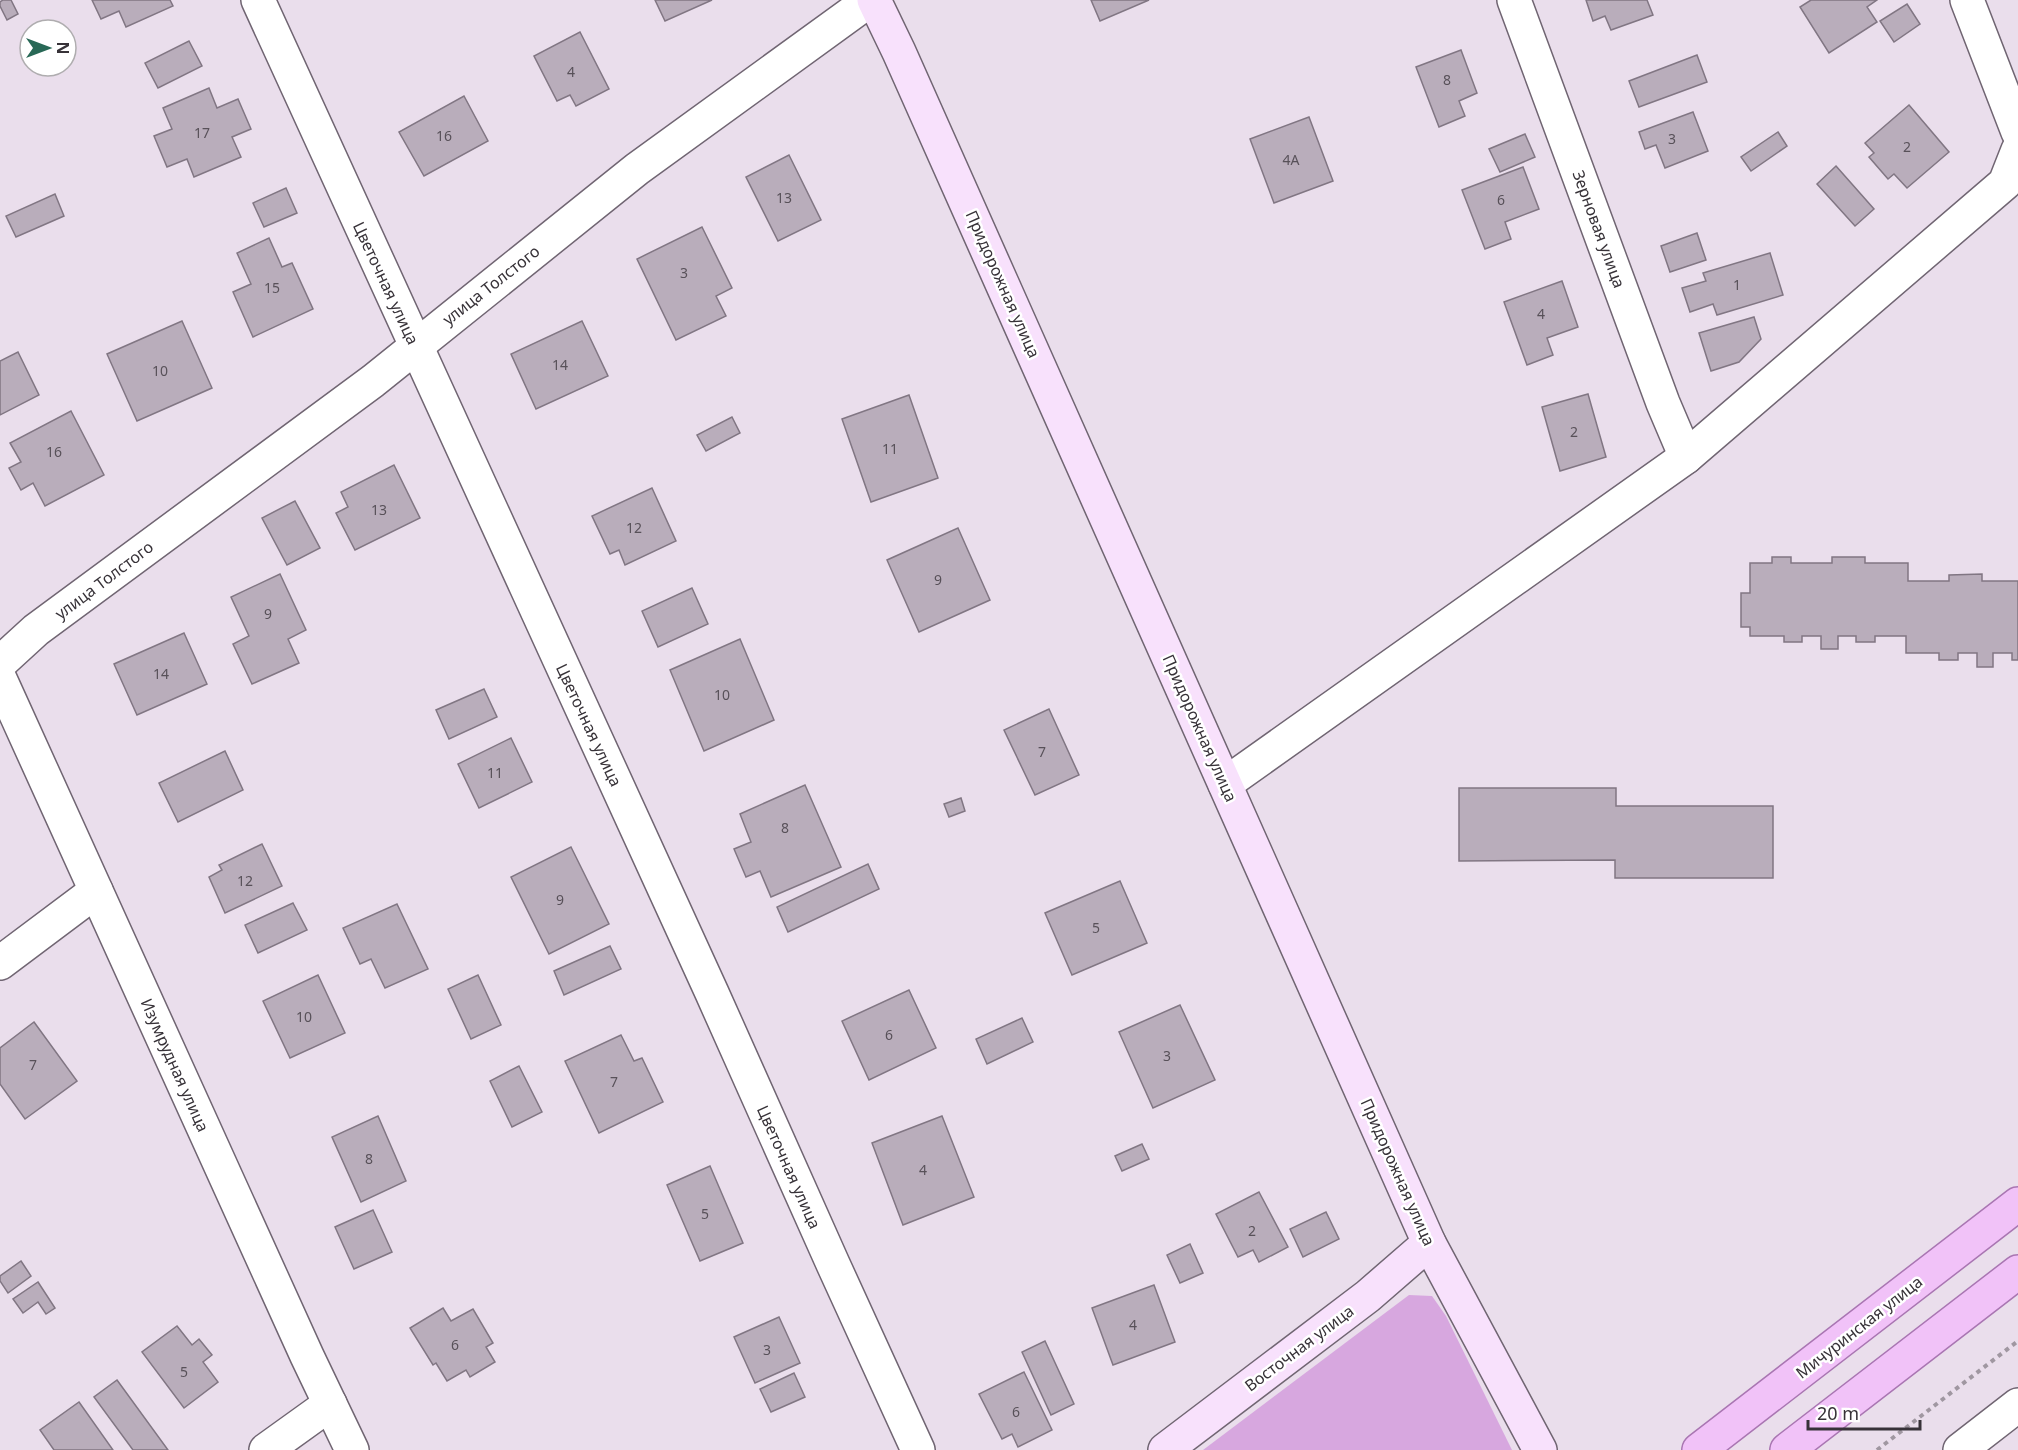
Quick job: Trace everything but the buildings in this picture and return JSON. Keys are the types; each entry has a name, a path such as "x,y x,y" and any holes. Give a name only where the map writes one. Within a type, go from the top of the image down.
{"main road":[{"name":"Мичуринская улица","path":"1699,1450 2018,1204"},
{"path":"1787,1450 2018,1272"}],"street":[{"name":"Цветочная улица","path":"258,0 712,993 918,1450"},
{"name":"улица Толстого","path":"0,663 36,630 363,388 637,169 872,0"},
{"name":"Придорожная улица","path":"872,0 899,52 1429,1243 1540,1450"},
{"name":"Зерновая улица","path":"1514,0 1663,403 1686,457"},
{"path":"1967,0 2018,132"},
{"path":"1225,784 1686,457 2005,183 2018,150"},
{"name":"Изумрудная улица","path":"0,679 352,1450"},
{"path":"0,963 96,891"},
{"name":"Восточная улица","path":"1165,1450 1368,1296 1429,1243"},
{"path":"266,1450 330,1404"},
{"path":"1960,1450 2018,1405"}],"path":[{"path":"1877,1450 2018,1341"}],"shaded area":[{"path":"1409,1295 1432,1296 1446,1316 1512,1450 1203,1450"}]}
